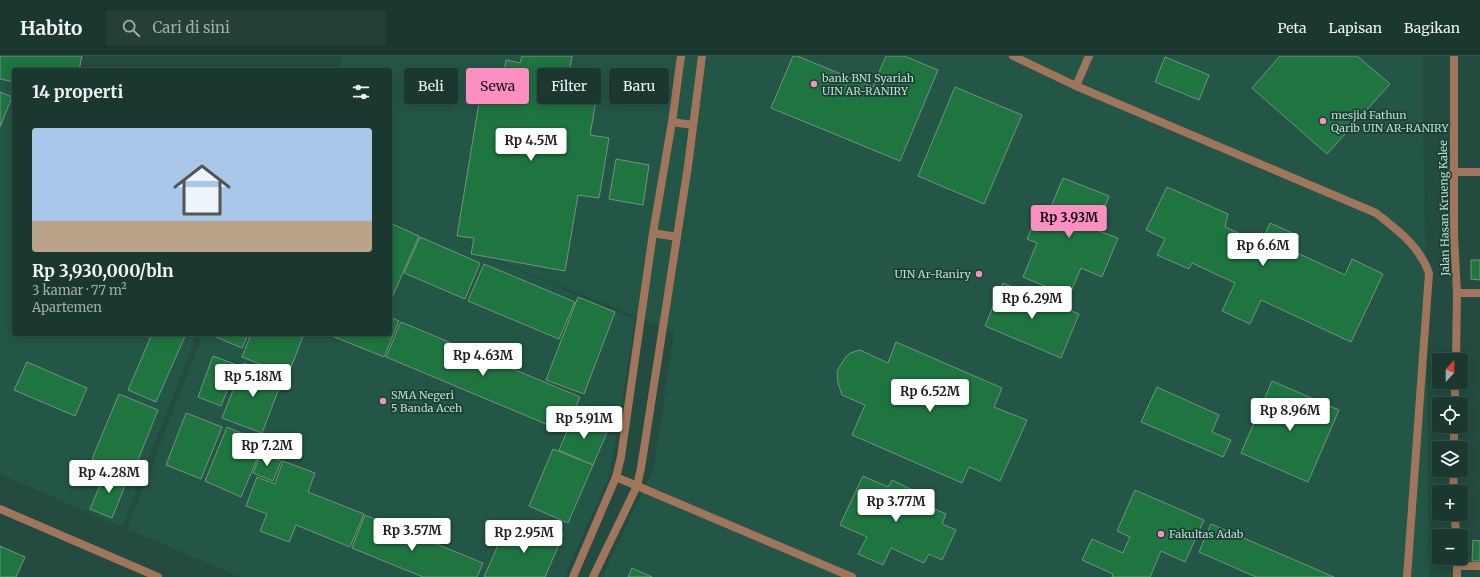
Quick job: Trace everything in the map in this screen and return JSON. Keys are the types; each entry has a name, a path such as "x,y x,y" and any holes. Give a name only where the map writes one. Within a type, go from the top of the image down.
{"street":[{"path":"574,577 616,477 621,457 653,233 672,122 681,56"},
{"path":"593,577 637,486 641,468 694,125 702,56"},
{"path":"1013,56 1076,86 1376,213 1413,244 1421,254 1428,273 1407,577"},
{"path":"1076,86 1090,56"},
{"name":"Jalan Hasan Krueng Kalee","path":"1454,56 1453,172 1457,293 1456,353"},
{"path":"672,122 694,125"},
{"path":"1453,172 1480,172"},
{"path":"653,233 677,237"},
{"path":"1457,293 1480,293"},
{"path":"616,477 852,577"},
{"path":"0,509 158,577"},
{"path":"1468,564 1480,566"},
{"path":"1457,565 1457,577"}],"shaded area":[{"name":"UIN Ar-Raniry","path":"341,56 1423,56 1430,577 602,577 654,468 674,332 406,223 635,319 610,474 564,577 545,577 563,535 544,527 539,539 507,525 484,577 477,577 483,562 365,515 352,548 423,577 240,577 127,529 202,336 214,336 242,348 247,336 250,336 243,357 288,375 303,336 332,336 384,357 398,321 392,318 392,298 419,236 392,224 392,68 339,68","holes":["484,264 575,302 559,339 468,301","578,298 615,312 584,394 546,380","401,322 580,396 565,432 387,357","213,356 237,365 221,406 198,397","244,363 283,378 261,433 223,418","574,415 608,430 593,465 560,450","221,427 201,479 166,465","227,427 264,443 241,497 205,481","554,449 593,466 568,523 529,506","261,453 281,461 273,481 253,473","284,461 315,473 308,492 363,514 350,547 296,525 289,542 261,531 267,514 246,506 257,478 275,484"]},
{"path":"0,76 12,80 12,336 196,336 122,527 0,474"}],"building":[{"path":"0,56 82,56 79,68 12,68 12,82 0,79"},
{"path":"522,56 572,56 570,68 537,68 537,104 595,104 590,135 609,138 599,198 578,195 565,271 471,254 474,238 457,236 479,104 529,104 529,68 504,68 506,60 520,63"},
{"path":"793,56 797,56 873,87 886,56 904,56 938,70 900,161 771,108"},
{"name":"mesjid Fathun Qarib UIN AR-RANIRY","path":"1280,56 1357,56 1390,84 1327,154 1252,88"},
{"path":"1165,57 1209,75 1199,100 1155,82"},
{"path":"955,87 1022,115 984,204 918,176"},
{"path":"0,92 12,97 0,127"},
{"path":"616,159 649,165 643,205 609,199"},
{"path":"1063,178 1109,196 1096,230 1118,238 1102,277 1081,268 1069,296 1023,277 1037,243 1027,239 1041,206 1050,209"},
{"path":"1167,187 1228,214 1225,227 1261,243 1270,223 1299,236 1293,251 1345,275 1352,259 1383,274 1351,342 1261,300 1250,324 1222,311 1235,283 1192,263 1189,269 1157,255 1165,239 1146,230"},
{"path":"392,224 419,236 392,298"},
{"path":"420,237 480,263 465,299 404,273"},
{"path":"1471,260 1480,260 1480,280 1471,279"},
{"path":"484,264 575,302 559,339 468,301"},
{"path":"1003,283 1079,314 1061,358 985,326"},
{"path":"578,297 615,312 584,394 546,380"},
{"path":"392,318 399,321 384,357 332,336 392,336"},
{"path":"401,322 580,397 565,432 386,357"},
{"path":"151,336 185,336 156,402 128,390"},
{"path":"214,336 247,336 242,348"},
{"path":"250,336 303,336 288,375 242,357"},
{"path":"896,342 1002,388 994,407 1027,420 1000,481 969,467 962,483 852,435 865,405 842,395 838,383 837,371 850,353 860,350 888,363"},
{"path":"213,356 237,365 221,406 198,397"},
{"path":"27,362 87,388 75,416 14,390"},
{"path":"244,363 283,378 262,433 222,418"},
{"path":"1272,381 1339,410 1308,482 1241,453"},
{"path":"1157,387 1219,415 1212,432 1231,440 1223,457 1141,422"},
{"path":"119,394 158,410 132,475 92,459"},
{"path":"186,413 222,427 201,479 166,465"},
{"path":"574,415 608,430 593,465 559,450"},
{"path":"227,427 264,443 241,497 205,481"},
{"path":"553,449 593,465 568,523 529,506"},
{"path":"261,453 281,461 273,481 253,473"},
{"path":"283,461 315,473 308,492 364,514 350,547 296,525 289,542 260,531 267,514 246,506 257,477 275,484"},
{"path":"107,469 128,478 112,518 90,509"},
{"path":"863,476 888,487 892,480 925,496 922,503 946,514 942,524 956,530 942,560 929,554 924,563 891,548 883,565 858,554 867,537 840,525"},
{"name":"Fakultas Adab","path":"1135,490 1204,520 1185,562 1161,551 1150,577 1112,577 1113,574 1082,560 1092,539 1123,553 1130,537 1117,531"},
{"path":"365,515 483,563 477,577 423,577 352,548"},
{"path":"1211,524 1334,577 1256,577 1199,552"},
{"path":"507,525 539,539 544,527 563,535 545,577 484,577"},
{"path":"1473,540 1480,541 1480,561 1472,561"},
{"path":"0,546 25,557 16,577 0,577"},
{"path":"632,568 652,577 628,577"}],"place":[{"name":"bank BNI Syariah UIN AR-RANIRY","path":"814,84"},
{"name":"mesjid Fathun Qarib UIN AR-RANIRY","path":"1323,121"},
{"name":"UIN Ar-Raniry","path":"979,274"},
{"name":"SMA Negeri 5 Banda Aceh","path":"383,401"},
{"name":"Fakultas Adab","path":"1161,534"}]}
